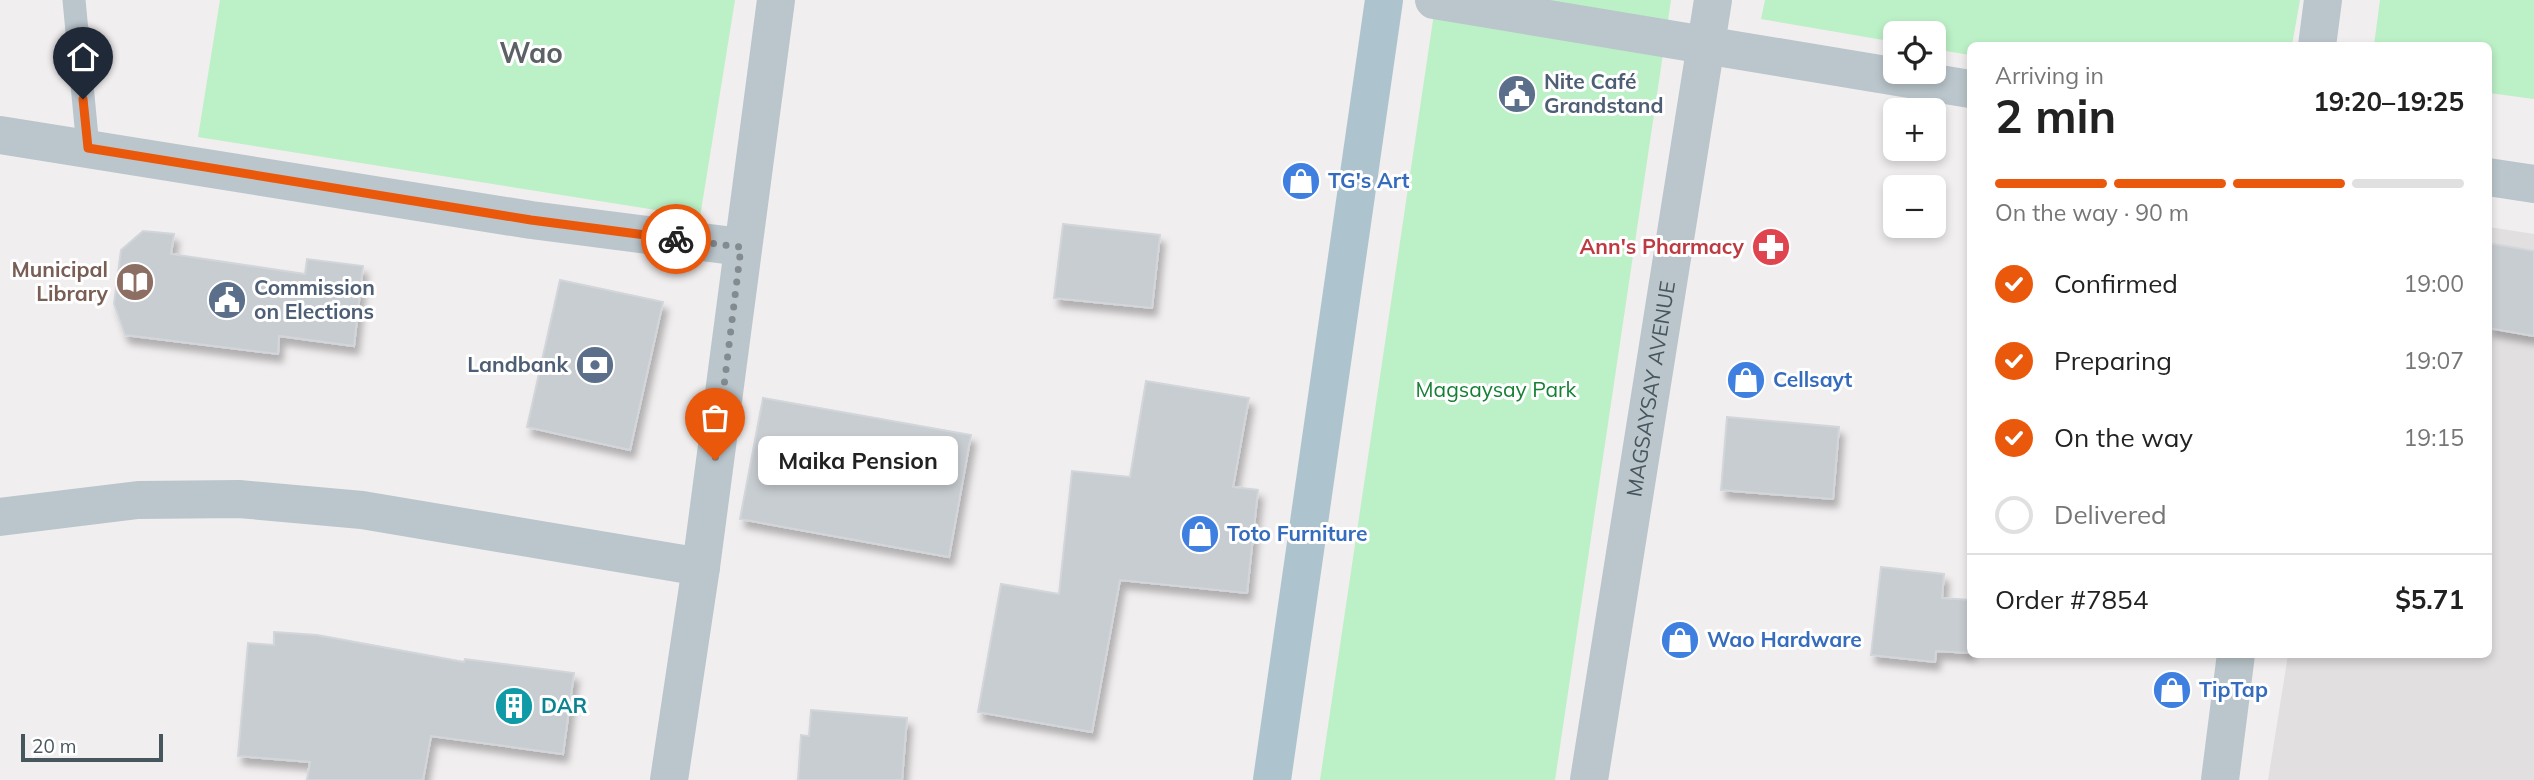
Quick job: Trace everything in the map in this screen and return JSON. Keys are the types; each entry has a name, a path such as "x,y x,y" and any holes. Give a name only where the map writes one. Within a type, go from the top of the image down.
{"main road":[{"path":"1272,780 1384,0"}],"street":[{"path":"669,780 701,567 741,247 776,0"},
{"path":"1434,0 1967,88"},
{"name":"MAGSAYSAY AVENUE","path":"1589,780 1713,0"},
{"path":"2318,42 2323,0"},
{"path":"0,135 531,220 741,247"},
{"path":"2492,178 2534,184"},
{"path":"0,517 138,500 239,499 362,510 701,567"},
{"path":"2220,780 2235,658"}],"lane":[{"path":"74,0 88,148"}],"shaded area":[{"path":"2492,227 2534,234 2534,780 2268,780 2288,658 2492,658"}],"green space":[{"path":"220,0 735,0 700,217 198,137"},
{"name":"Magsaysay Park","path":"1436,0 1671,0 1555,780 1320,780"},
{"path":"1765,0 2300,0 2293,42 1967,42 1967,54 1946,51 1946,21 1883,21 1883,40 1761,19"},
{"path":"2380,0 2534,0 2534,99 2492,93 2492,42 2374,42"}],"building":[{"path":"1063,224 1160,235 1152,308 1054,298"},
{"path":"143,231 174,234 171,254 305,274 307,259 363,266 354,346 279,336 278,354 125,335 114,304 121,250"},
{"path":"2492,244 2534,251 2534,336 2492,329"},
{"name":"Landbank","path":"560,280 663,302 630,450 527,427"},
{"path":"1146,381 1249,398 1233,487 1258,490 1247,593 1120,580 1092,732 978,712 1001,584 1059,594 1072,471 1130,477"},
{"path":"763,398 971,435 949,557 740,519"},
{"path":"1727,417 1839,427 1833,499 1721,490"},
{"path":"1881,567 1944,574 1942,598 1967,600 1967,653 1936,651 1935,662 1871,655"},
{"path":"274,632 317,635 464,662 465,659 574,673 563,754 431,736 423,780 307,780 310,762 238,756 248,643 274,645"},
{"path":"811,710 907,718 902,780 798,780 801,735 809,736"}],"way so far":[{"path":"676,239 741,247 715,460"}],"place":[{"name":"Nite Café Grandstand","path":"1517,94"},
{"name":"TG's Art","path":"1301,181"},
{"name":"Ann's Pharmacy","path":"1771,247"},
{"name":"Municipal Library","path":"135,282"},
{"name":"Commission on Elections","path":"227,300"},
{"name":"Landbank","path":"595,365"},
{"name":"Cellsayt","path":"1746,380"},
{"name":"Maika Pension","path":"715,460"},
{"name":"Toto Furniture","path":"1200,534"},
{"name":"Wao Hardware","path":"1680,640"},
{"name":"TipTap","path":"2172,690"},
{"name":"DAR","path":"514,706"}],"district":[{"name":"Wao","path":"531,53"}],"route":[{"path":"83,99 88,148 531,220 676,239"}]}
